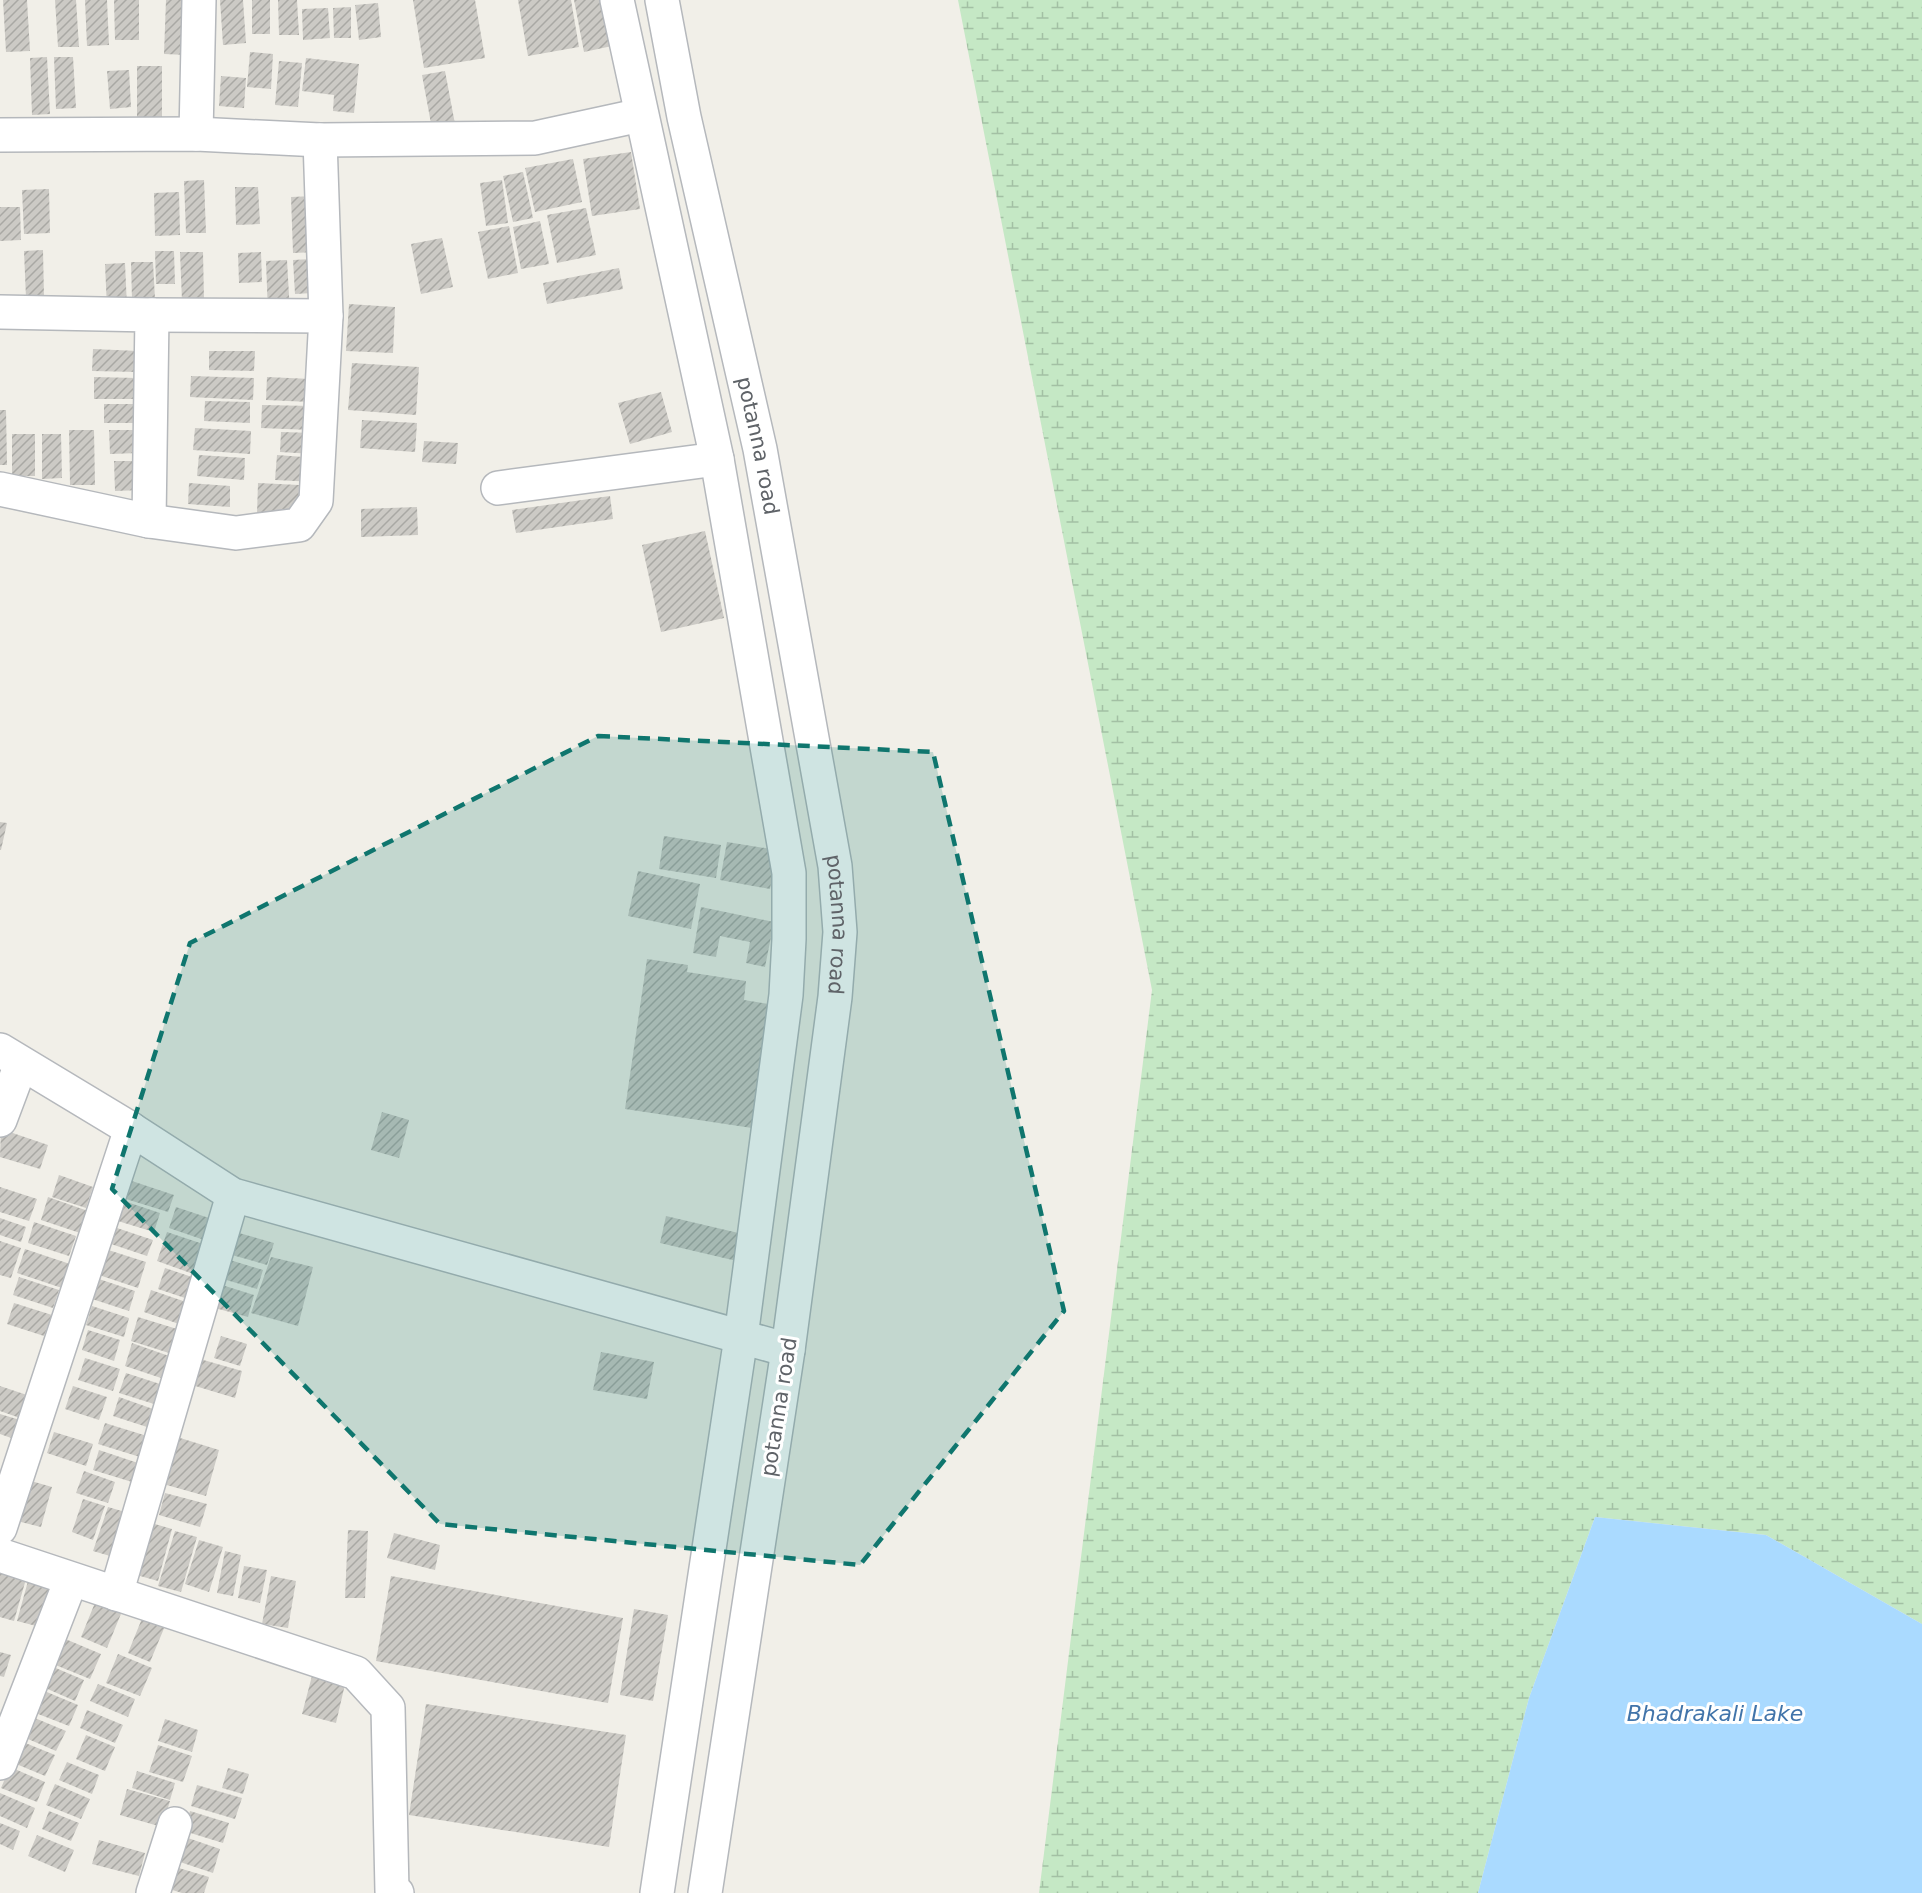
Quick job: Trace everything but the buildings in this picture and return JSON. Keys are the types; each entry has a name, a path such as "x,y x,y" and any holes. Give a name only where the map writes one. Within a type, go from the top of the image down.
{"street":[{"path":"196,134 199,0"},
{"name":"potanna road","path":"617,0 717,459 789,873 786,995 741,1337 657,1893"},
{"name":"potanna road","path":"662,0 684,117 760,449 835,866 840,932 835,997 788,1350 705,1893"},
{"path":"0,135 196,134 320,140 535,138 641,115"},
{"path":"0,489 149,520 236,533 299,525 305,519 316,501 326,316 320,140"},
{"path":"0,312 326,316"},
{"path":"149,520 152,315"},
{"path":"498,488 717,459"},
{"path":"0,1120 10,1057 131,1129 233,1195 788,1350"},
{"path":"0,1528 131,1129"},
{"path":"116,1594 233,1195"},
{"path":"0,1555 356,1672 388,1708 392,1891 398,1893"},
{"path":"0,1763 71,1580"},
{"path":"153,1893 175,1824"}],"highlighted area":[{"path":"598,736 933,752 1064,1311 860,1565 440,1524 112,1189 190,943"}],"green space":[{"path":"958,0 1922,0 1922,1624 1766,1535 1595,1517 1529,1698 1478,1893 1039,1893 1152,990"}],"water":[{"name":"Bhadrakali Lake","path":"1595,1517 1766,1535 1922,1624 1922,1893 1478,1893 1529,1698"}]}
